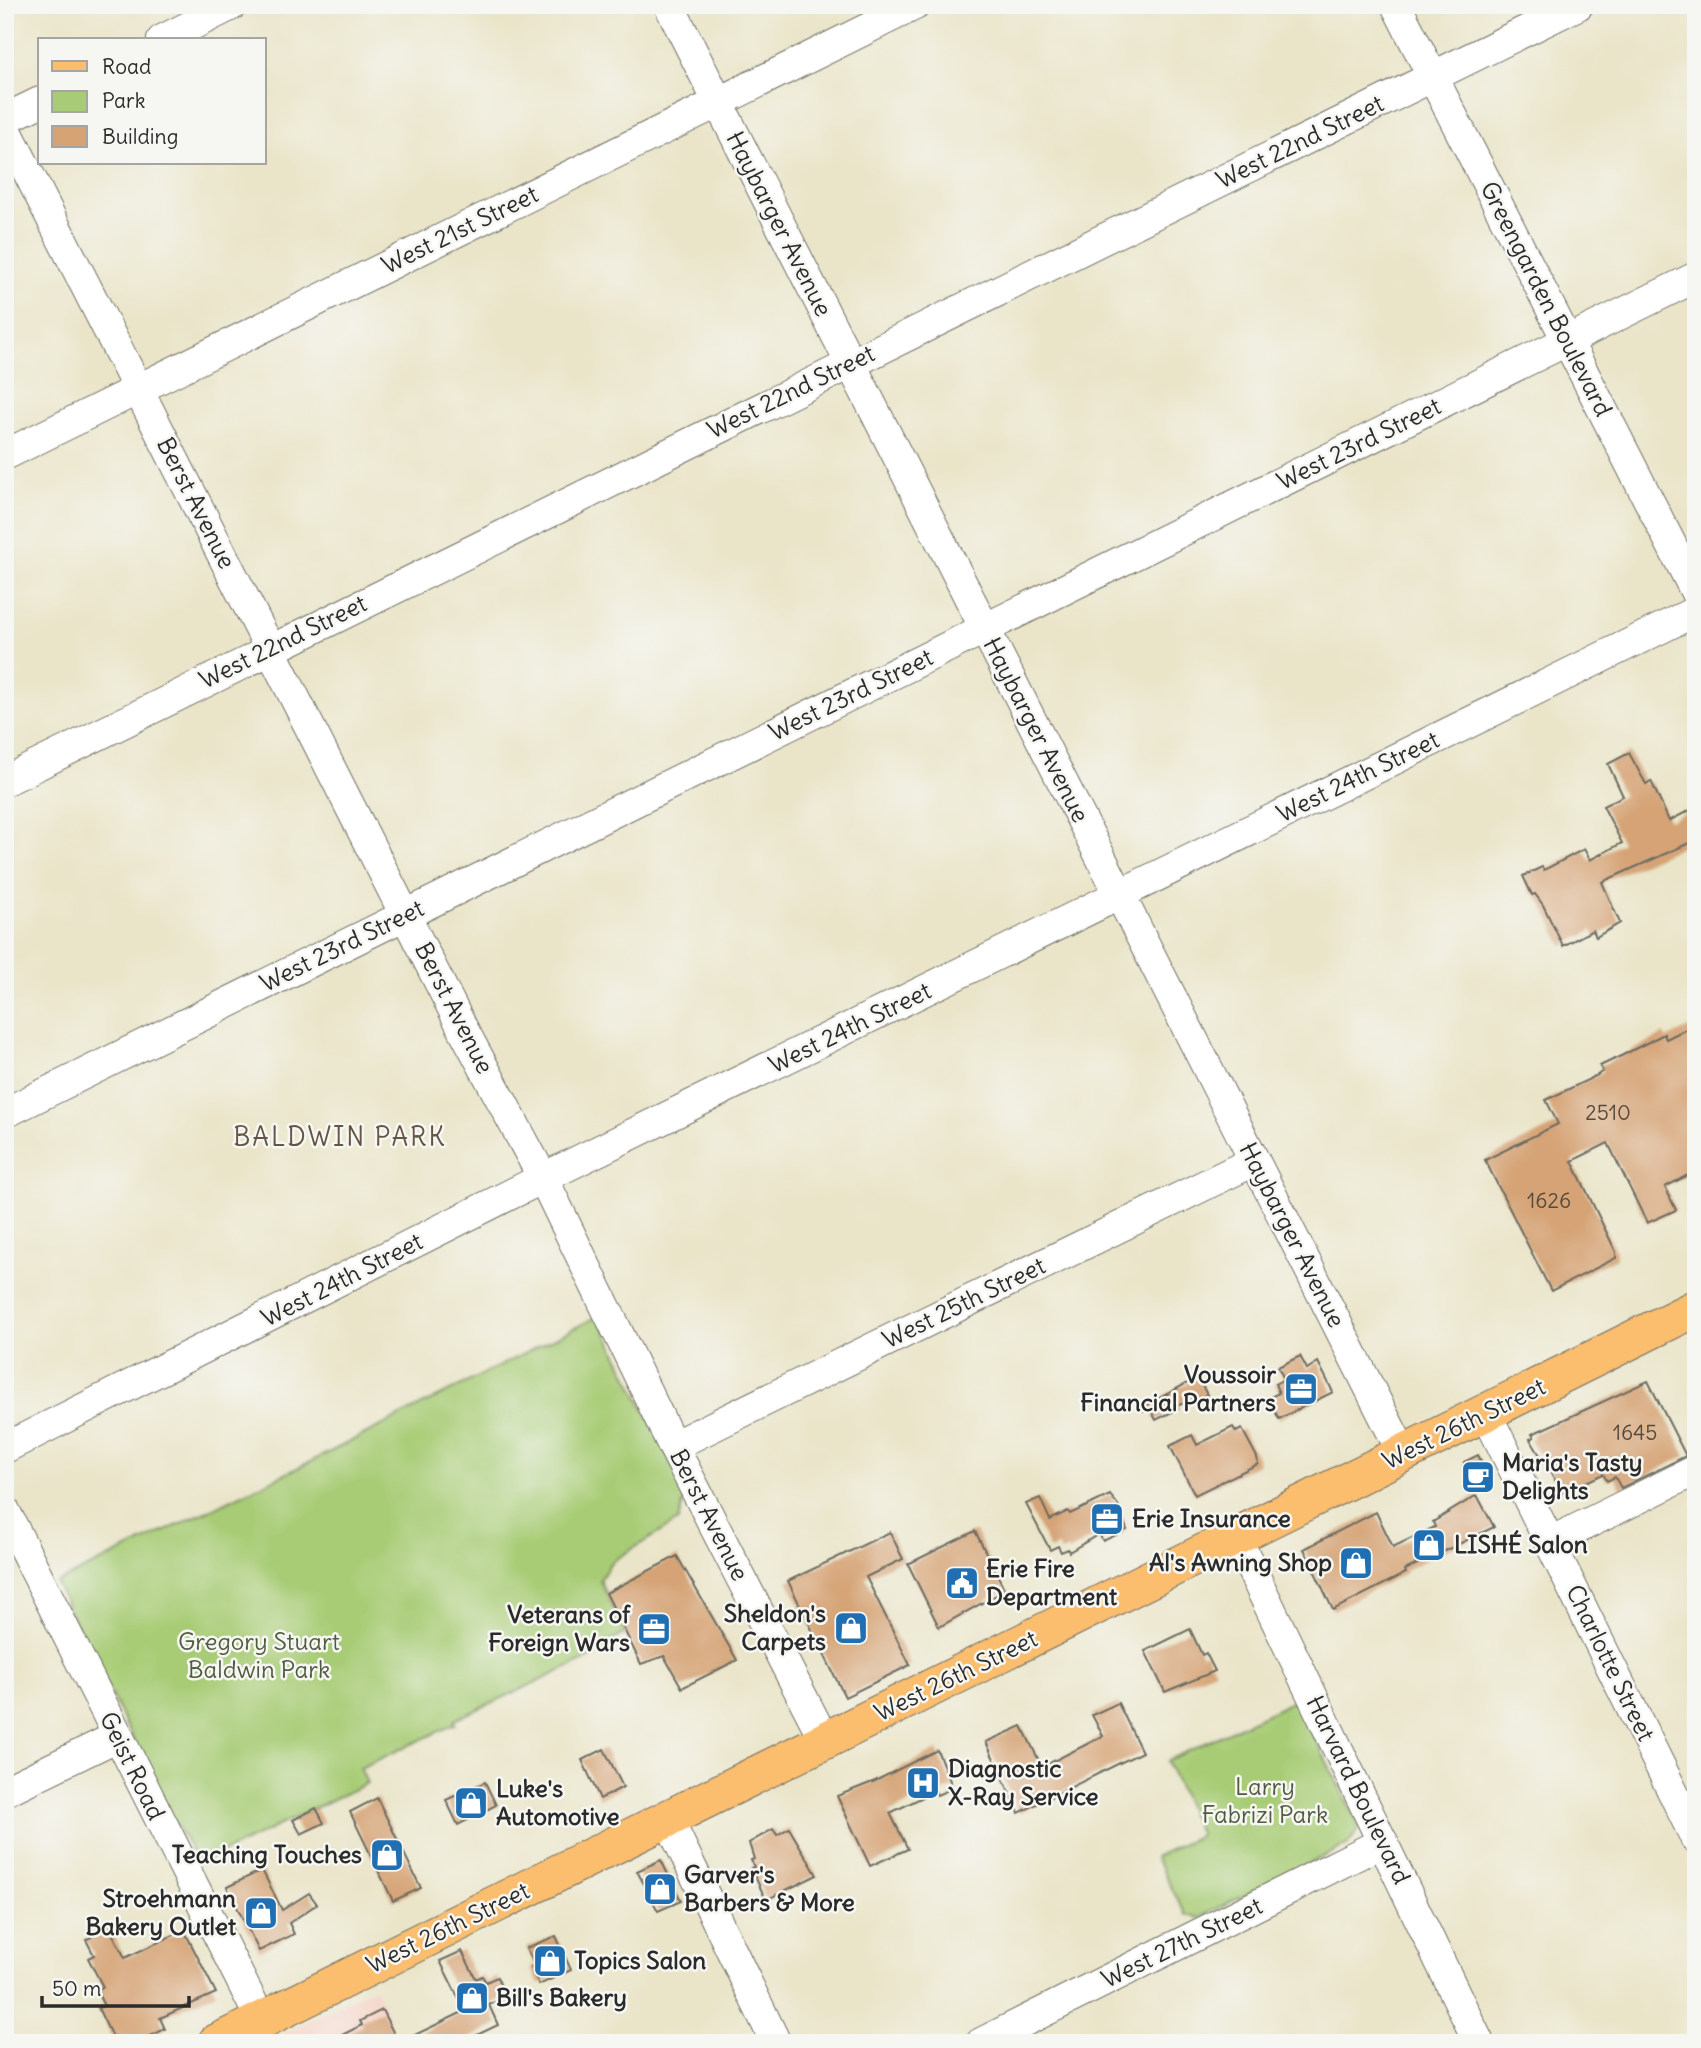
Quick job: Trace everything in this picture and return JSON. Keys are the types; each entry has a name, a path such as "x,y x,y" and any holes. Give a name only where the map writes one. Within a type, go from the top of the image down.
{"main road":[{"name":"West 26th Street","path":"226,2041 261,2020 1696,1308"}],"street":[{"path":"166,38 232,5"},
{"name":"Haybarger Avenue","path":"668,5 1403,1454"},
{"name":"West 21st Street","path":"5,455 915,5"},
{"name":"Greengarden Boulevard","path":"1396,5 1696,593"},
{"name":"West 22nd Street","path":"5,780 1578,5"},
{"path":"5,120 38,103"},
{"name":"Berst Avenue","path":"5,127 406,915 543,1178 673,1446 825,1741"},
{"name":"West 23rd Street","path":"5,1113 1696,277"},
{"name":"West 24th Street","path":"5,1448 543,1178 1696,611"},
{"name":"West 25th Street","path":"673,1446 1254,1161"},
{"name":"Charlotte Street","path":"1486,1413 1696,1839"},
{"path":"1550,1542 1696,1469"},
{"name":"Geist Road","path":"5,1511 261,2020"},
{"name":"Harvard Boulevard","path":"1236,1537 1479,2043"},
{"path":"5,1791 118,1736"},
{"path":"668,1819 776,2043"},
{"name":"West 27th Street","path":"981,2043 1383,1842"}],"shaded area":[{"path":"375,1987 400,2043 265,2043"}],"green space":[{"name":"Gregory Stuart Baldwin Park","path":"598,1316 686,1493 678,1521 611,1562 600,1580 625,1634 607,1641 609,1649 454,1720 455,1724 360,1768 367,1783 199,1864 168,1810 56,1583 308,1463"},
{"name":"Larry Fabrizi Park","path":"1296,1700 1360,1828 1347,1845 1198,1918 1186,1915 1155,1857 1200,1835 1167,1761"}],"building":[{"path":"1629,753 1646,784 1651,781 1669,821 1696,807 1696,840 1602,882 1620,923 1596,937 1593,930 1563,946 1543,905 1535,894 1532,895 1523,876 1542,867 1544,870 1584,849 1590,860 1622,843 1603,806 1623,796 1608,764"},
{"path":"1696,1024 1696,1171 1665,1187 1676,1210 1647,1223 1608,1143 1572,1161 1616,1252 1616,1258 1551,1291 1485,1160 1558,1124 1546,1100 1596,1076 1603,1071 1600,1066 1664,1034 1666,1039"},
{"path":"1300,1356 1307,1369 1318,1362 1333,1392 1279,1419 1268,1398 1279,1393 1275,1384 1284,1379 1278,1367"},
{"path":"1198,1377 1207,1395 1176,1406 1178,1409 1156,1420 1151,1410 1144,1411 1143,1407"},
{"path":"1648,1381 1686,1456 1621,1488 1615,1477 1607,1481 1603,1474 1563,1493 1530,1439 1534,1437 1532,1434"},
{"path":"1233,1427 1236,1432 1242,1429 1258,1464 1195,1495 1170,1446 1192,1435 1197,1445"},
{"path":"1478,1455 1488,1476 1474,1484 1464,1462"},
{"path":"1110,1495 1118,1505 1127,1530 1103,1541 1099,1534 1069,1552 1068,1549 1061,1552 1058,1546 1050,1550 1026,1504 1040,1498 1050,1520 1068,1511 1070,1514"},
{"path":"1477,1495 1494,1527 1405,1570 1406,1573 1333,1610 1304,1549 1376,1512 1393,1547 1435,1527 1433,1522"},
{"path":"975,1531 1005,1590 939,1627 908,1564"},
{"path":"890,1532 903,1559 866,1577 910,1665 845,1697 788,1581"},
{"path":"677,1556 737,1660 682,1688 664,1656 641,1664 606,1593"},
{"path":"1190,1629 1202,1655 1206,1653 1215,1671 1165,1692 1145,1651"},
{"path":"1118,1703 1142,1752 1019,1813 986,1742 1022,1726 1042,1767 1103,1736 1092,1715"},
{"path":"604,1749 623,1787 600,1799 582,1760"},
{"path":"937,1750 953,1788 937,1795 935,1791 890,1813 908,1849 870,1866 837,1796 875,1781"},
{"path":"485,1782 496,1805 458,1825 446,1800"},
{"path":"377,1798 421,1888 393,1901 350,1812"},
{"path":"316,1808 324,1823 301,1834 293,1820"},
{"path":"789,1828 817,1875 766,1900 751,1868 754,1867 751,1860 754,1859 749,1843 773,1829 777,1835"},
{"path":"661,1860 681,1901 658,1911 637,1871"},
{"path":"262,1870 282,1910 309,1893 317,1904 289,1923 294,1934 259,1951 227,1887"},
{"path":"109,1927 125,1958 184,1930 216,1993 160,2018 165,2029 136,2043 115,2043 98,2008 104,2006 96,1990 103,1987 88,1958 94,1955 86,1940"},
{"path":"556,1936 571,1970 539,1985 531,1967 535,1965 526,1948"},
{"path":"462,1951 476,1979 482,1976 486,1982 497,1977 506,1997 489,2005 498,2025 460,2043 398,2043 465,2011 440,1961"},
{"path":"382,2010 395,2036 379,2043 326,2043 362,2025 360,2021"}],"place":[{"name":"Voussoir Financial Partners","path":"1301,1389"},
{"name":"Maria's Tasty Delights","path":"1478,1477"},
{"name":"Erie Insurance","path":"1107,1519"},
{"name":"LISHÉ Salon","path":"1429,1545"},
{"name":"Al's Awning Shop","path":"1356,1563"},
{"name":"Erie Fire Department","path":"962,1583"},
{"name":"Sheldon's Carpets","path":"851,1628"},
{"name":"Veterans of Foreign Wars","path":"654,1629"},
{"name":"Diagnostic X-Ray Service","path":"923,1783"},
{"name":"Luke's Automotive","path":"471,1803"},
{"name":"Teaching Touches","path":"387,1855"},
{"name":"Garver's Barbers & More","path":"660,1889"},
{"name":"Stroehmann Bakery Outlet","path":"261,1913"},
{"name":"Topics Salon","path":"550,1961"},
{"name":"Bill's Bakery","path":"472,1998"}],"district":[{"name":"BALDWIN PARK","path":"340,1137"}]}
